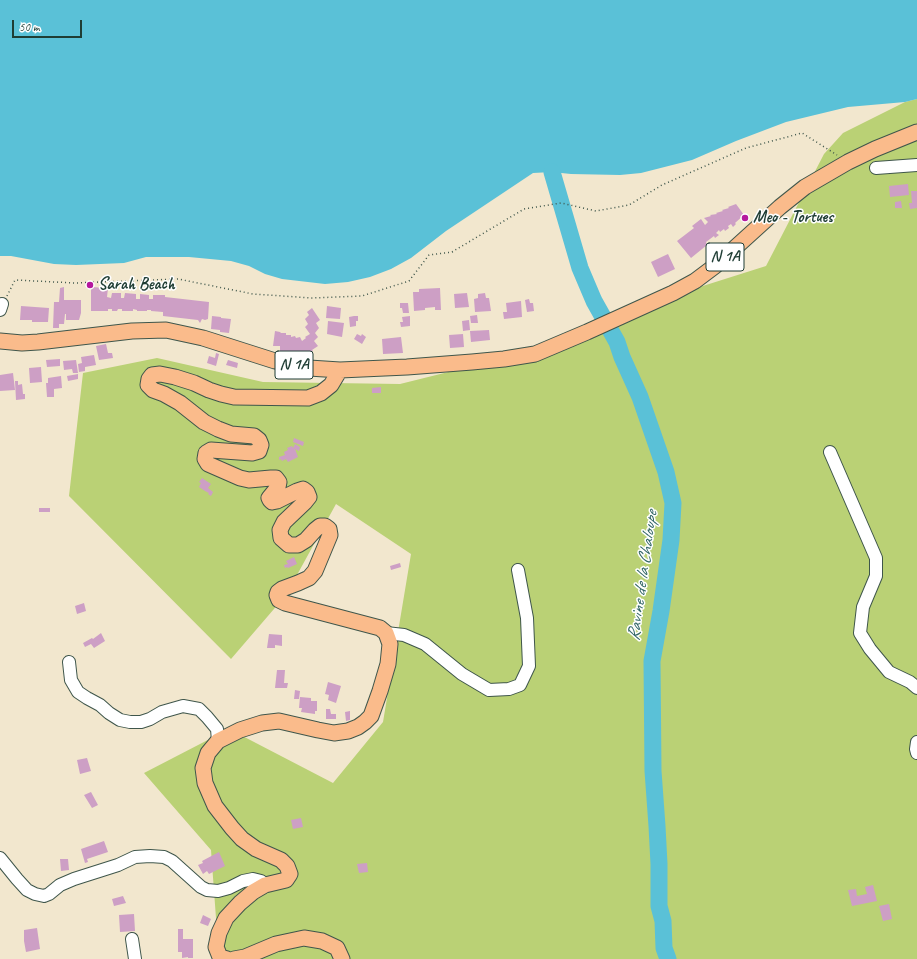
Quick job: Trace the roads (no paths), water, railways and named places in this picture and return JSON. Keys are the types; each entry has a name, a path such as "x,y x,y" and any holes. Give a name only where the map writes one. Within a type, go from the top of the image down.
{"main road":[{"name":"N 1A","path":"0,341 22,343 38,342 132,331 166,330 203,338 275,362 309,368 340,370 407,367 504,359 535,354 673,293 695,281 715,266 780,207 805,187 848,162 917,132"},
{"path":"228,959 220,956 216,947 219,934 226,918 253,892 265,885 286,880 290,874 287,866 281,860 256,848 242,839 216,806 205,783 203,768 208,753 218,741 240,730 262,723 279,721 334,733 348,731 358,727 370,716 380,691 388,664 390,644 386,633 380,628 285,603 279,600 277,595 278,592 309,578 315,571 330,535 329,529 325,526 320,526 306,540 298,545 289,545 281,538 280,530 284,522 309,497 307,492 303,489 296,490 278,501 272,502 269,498 270,495 278,487 279,482 276,478 249,480 240,478 208,464 205,459 206,453 211,450 252,453 259,451 262,445 254,436 231,434 204,422 180,403 153,390 148,385 152,375 160,374 175,377 209,390 234,397 308,398 321,393 331,385 340,370"},
{"path":"234,959 245,957 276,944 304,938 322,941 337,948 342,959"}],"street":[{"path":"876,168 917,165"},
{"path":"830,452 876,558 876,576 863,607 860,633 870,649 889,672 910,682 917,688"},
{"path":"386,633 404,635 425,644 462,674 489,690 509,690 520,685 529,666 528,618 518,570"},
{"path":"69,662 71,680 78,692 100,705 120,720 141,722 167,710 184,706 199,709 216,729 218,741"},
{"path":"917,742 917,753"},
{"path":"0,858 27,890 44,896 60,885 74,879 118,865 135,857 150,856 164,857 172,861 200,887 207,890 218,891 229,888 243,881 253,879 265,885"},
{"path":"0,874 13,875"},
{"path":"132,939 135,959"}],"water":[{"path":"0,0 917,0 917,99 905,102 848,107 786,122 692,160 641,173 620,175 552,172 533,173 446,231 411,258 391,269 370,277 348,282 325,284 282,279 265,274 249,266 231,261 189,257 146,257 124,263 76,265 54,264 11,256 0,256"}],"waterway":[{"name":"Ravine de la Chaloupe","path":"552,172 580,268 594,301 617,342 640,397 666,472 673,503 671,540 652,661 653,771 659,864 659,906 663,921 664,948 668,959"}],"place":[{"name":"Meo - Tortues","path":"745,218"},
{"name":"Sarah Beach","path":"90,285"}]}
